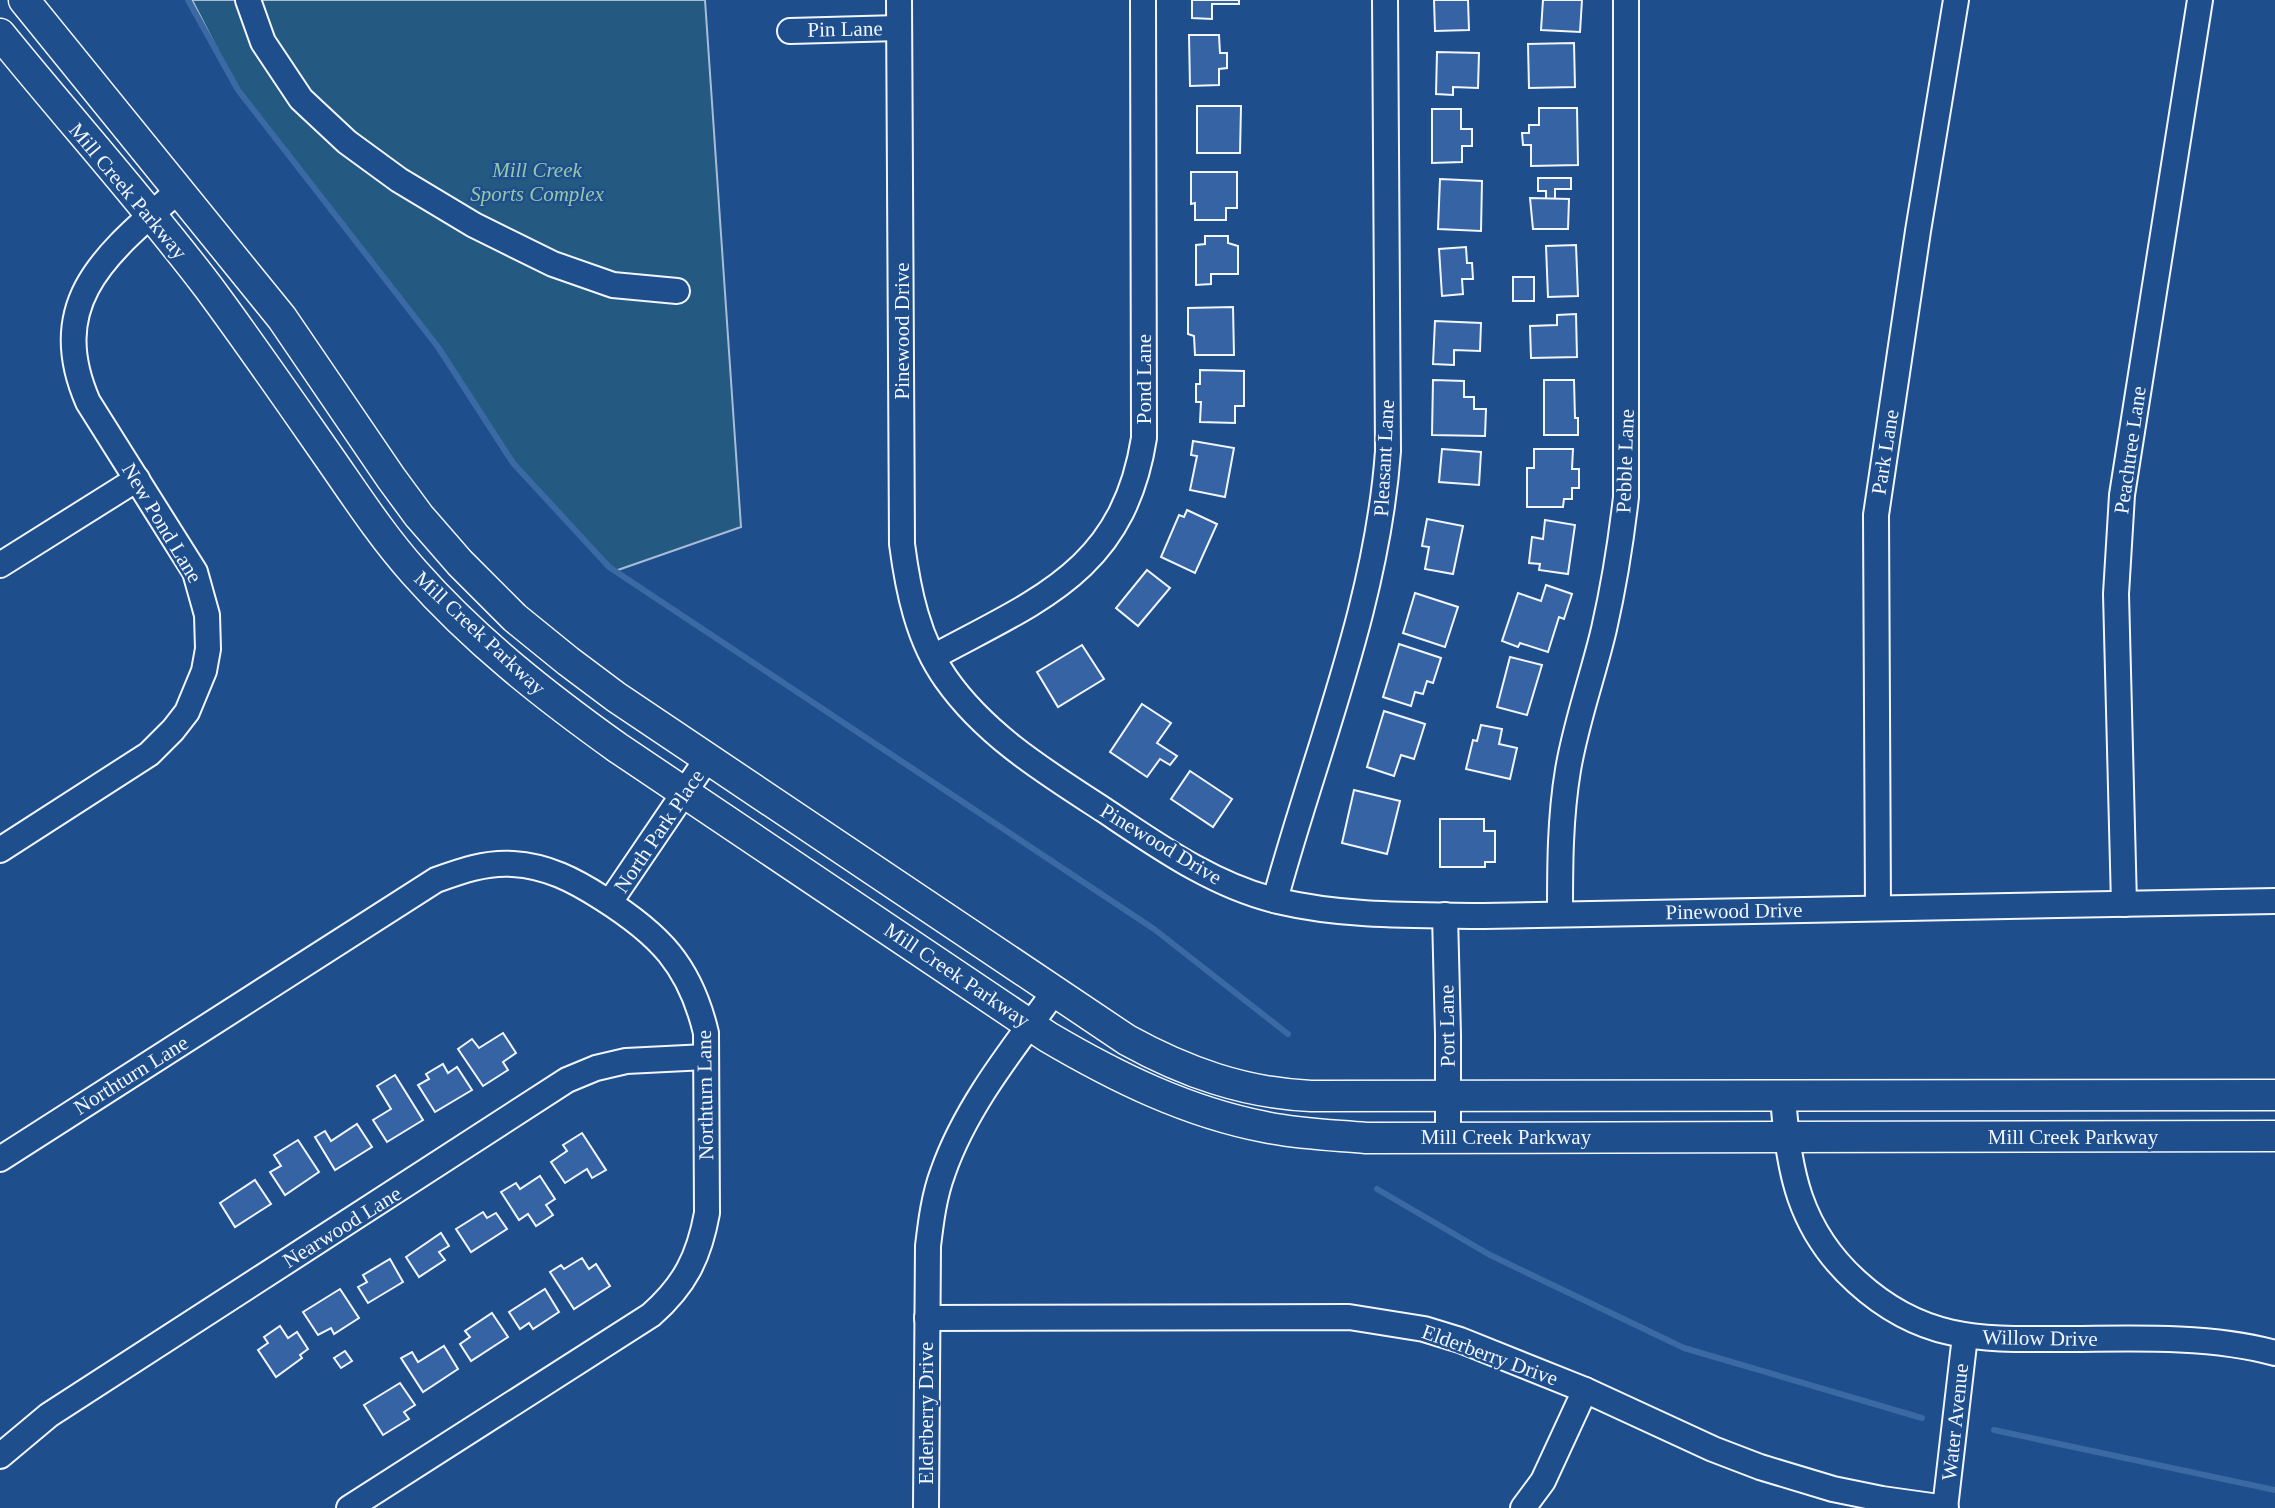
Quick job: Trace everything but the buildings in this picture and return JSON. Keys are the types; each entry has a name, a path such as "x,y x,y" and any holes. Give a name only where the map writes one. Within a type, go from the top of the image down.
{"main road":[{"name":"Mill Creek Parkway","path":"24,0 282,318 391,478 460,563 515,618 568,661 707,759 1127,1040 1158,1056 1224,1082 1293,1095 2275,1095"},
{"name":"Mill Creek Parkway","path":"0,34 207,286 258,354 374,523 456,617 501,659 550,699 1030,1024 1095,1064 1144,1088 1245,1123 1314,1134 1366,1138 2275,1136"}],"street":[{"path":"248,0 263,42 301,99 347,142 399,180 474,225 553,264 613,285 677,291"},
{"name":"Pinewood Drive","path":"899,0 902,544 906,579 915,613 933,657 969,709 999,737 1060,782 1199,870 1275,900 1323,911 1352,914 1560,914 2275,901"},
{"name":"Pond Lane","path":"933,657 1052,592 1077,572 1099,548 1117,521 1131,491 1144,438 1143,0"},
{"name":"Pleasant Lane","path":"1275,900 1370,576 1385,493 1388,451 1385,0"},
{"name":"Pebble Lane","path":"1560,914 1560,859 1569,767 1581,709 1604,631 1618,564 1626,496 1626,0"},
{"name":"Park Lane","path":"1878,908 1875,515 1956,0"},
{"name":"Peachtree Lane","path":"2124,904 2116,594 2122,495 2200,0"},
{"name":"Pin Lane","path":"790,31 899,28"},
{"name":"New Pond Lane","path":"0,850 149,754 187,712 204,671 208,649 203,593 190,562 88,402 81,386 74,342 81,302 98,266 116,246 180,189"},
{"path":"0,565 137,479"},
{"name":"North Park Place","path":"610,902 707,759"},
{"name":"Northturn Lane","path":"0,1159 436,880 466,869 489,864 513,864 545,869 565,876 644,925 673,956 689,983 706,1033 707,1213 694,1261 666,1302 651,1315 356,1506"},
{"name":"Port Lane","path":"1445,915 1448,1137"},
{"name":"Elderberry Drive","path":"926,1508 928,1246 933,1210 942,1174 963,1129 1030,1024 1055,991"},
{"name":"Nearwood Lane","path":"0,1456 49,1415 567,1080 626,1060 706,1057"},
{"name":"Willow Drive","path":"1783,1096 1786,1138 1799,1197 1809,1222 1843,1270 1889,1307 1920,1323 1965,1336 1989,1339 2100,1338 2211,1342 2275,1353"},
{"name":"Elderberry Drive","path":"927,1318 1349,1317 1424,1329 1460,1340 1585,1390 1713,1449 1760,1467 1833,1489 1946,1508"},
{"name":"Water Avenue","path":"1946,1508 1965,1336"},
{"path":"1523,1508 1543,1481 1585,1390"}],"green space":[{"name":"Mill Creek Sports Complex","path":"192,0 705,0 741,527 615,571 513,463 443,356 238,90"}],"waterway":[{"path":"188,0 238,90 438,347 513,463 609,567 1154,929 1288,1034"},
{"path":"1377,1189 1490,1255 1684,1348 1922,1418"},
{"path":"1994,1430 2275,1490"}]}
